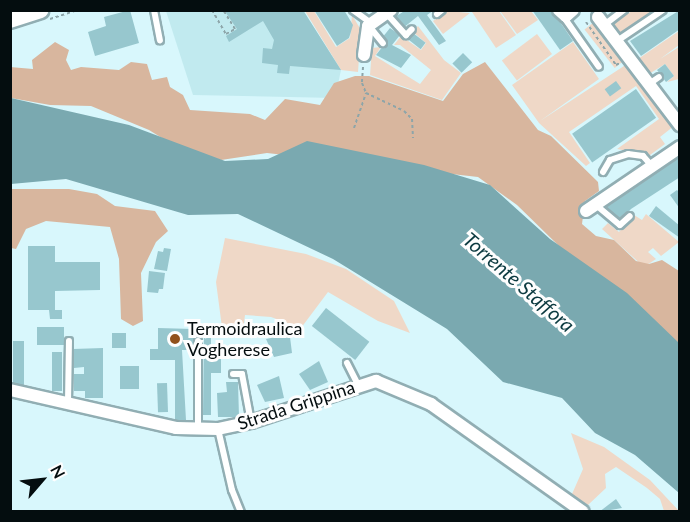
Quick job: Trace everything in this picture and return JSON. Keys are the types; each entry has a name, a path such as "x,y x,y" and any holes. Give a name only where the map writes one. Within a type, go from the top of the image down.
{"main road":[{"path":"10,20 40,10"}],"street":[{"path":"364,55 370,24 388,12"},
{"path":"598,20 654,80 680,125"},
{"path":"591,208 680,147"},
{"name":"Strada Grippina","path":"10,390 177,428 218,429 251,422 358,385 376,381 431,404 583,512"}],"lane":[{"path":"154,10 159,40"},
{"path":"353,10 370,24 383,43"},
{"path":"617,41 663,10"},
{"path":"598,20 624,11"},
{"path":"388,12 406,35 412,29"},
{"path":"565,12 599,67"},
{"path":"603,172 610,160 628,154 643,156 652,166"},
{"path":"591,208 620,225 630,216"},
{"path":"68,403 69,341"},
{"path":"198,341 198,428"},
{"path":"347,363 358,385"},
{"path":"233,374 242,374 251,422"},
{"path":"218,429 232,490 242,512"}],"path":[{"path":"212,10 214,15 226,34 235,29 223,10 214,15"},
{"path":"579,27 598,20"},
{"path":"354,128 366,93 362,83 364,55"},
{"path":"366,93 404,111 412,119 413,138"}],"shaded area":[{"path":"166,11 303,11 341,70 335,98 193,95"},
{"path":"305,11 314,11 336,47 350,38 352,15 361,30 358,72 341,70"},
{"path":"448,11 470,13 443,34 433,21"},
{"path":"499,11 516,35 496,48 472,12"},
{"path":"500,11 531,11 538,20 517,34"},
{"path":"632,11 656,11 620,35 611,24"},
{"path":"594,22 624,61 615,68 585,29"},
{"path":"418,26 444,60 461,73 442,100 370,75 372,48 381,47 375,56 420,84 431,70 400,45 394,45 401,36 421,50 426,43 413,32"},
{"path":"679,31 679,45 660,59 679,47 679,79 667,82 674,76 665,64 649,74 638,59"},
{"path":"537,34 552,54 517,80 502,60"},
{"path":"55,42 69,50 66,60 71,70 81,67 119,70 131,62 147,64 152,80 167,77 170,87 183,95 190,110 250,114 265,120 285,99 320,105 334,83 355,76 369,76 443,101 463,74 485,62 538,130 551,136 598,182 599,191 585,201 582,224 596,236 614,240 636,261 649,264 662,260 679,271 679,363 517,205 478,177 267,153 221,160 175,146 149,130 91,106 50,105 11,98 10,67 33,69 32,60"},
{"path":"573,42 599,79 540,121 627,64 674,126 660,137 665,144 650,155 617,149 659,119 636,86 569,132 590,163 586,166 539,123 512,85"},
{"path":"11,189 69,189 97,194 115,206 155,211 168,231 156,242 141,273 143,321 133,326 121,319 119,259 110,227 46,221 26,229 16,249 11,248"},
{"path":"646,214 679,242 661,256 653,248 648,252 656,259 644,267 602,229 608,223 619,232 634,215 642,220"},
{"path":"225,238 306,254 346,269 394,301 410,333 378,321 328,292 301,328 271,317 245,315 243,331 223,335 216,282"},
{"path":"571,433 604,447 650,480 679,511 664,511 660,499 616,467 605,474 606,488 588,505 581,501 572,494 583,469"}],"water":[{"name":"Torrente Staffora","path":"11,98 129,125 225,161 268,159 307,141 424,165 490,185 550,239 627,293 679,343 679,493 635,455 595,433 562,398 503,382 447,329 333,259 238,214 188,215 66,179 11,184"}],"building":[{"path":"130,10 139,43 95,56 88,32 106,26 104,17"},
{"path":"224,10 303,10 341,70 290,66 289,74 277,73 278,65 262,63 263,48 272,49 274,40 263,21 229,42 226,36 237,29"},
{"path":"314,10 344,10 353,25 349,38 337,46"},
{"path":"406,10 434,10 427,15 446,41 439,45 418,16 403,28 395,17"},
{"path":"532,10 552,10 573,41 560,50"},
{"path":"680,10 680,29 641,56 630,41"},
{"path":"390,28 400,35 392,45 411,55 401,68 376,55 387,41 382,38"},
{"path":"413,33 426,43 421,49 408,39"},
{"path":"463,53 472,62 462,73 452,64"},
{"path":"665,64 674,76 666,82 657,70"},
{"path":"616,81 621,88 610,97 605,89"},
{"path":"636,89 656,118 592,162 572,134"},
{"path":"680,156 680,177 631,209 621,220 605,207"},
{"path":"677,190 680,193 680,209 670,195"},
{"path":"656,206 680,226 680,238 649,216"},
{"path":"28,246 55,246 55,262 100,262 100,290 55,291 55,310 62,310 62,319 50,319 49,310 28,310"},
{"path":"164,248 171,249 167,271 154,269 158,251 163,252"},
{"path":"149,271 165,273 163,289 159,289 158,293 147,292"},
{"path":"326,308 369,342 355,360 312,326"},
{"path":"37,327 64,327 64,345 37,345"},
{"path":"158,328 193,329 193,350 182,350 186,420 175,420 175,360 150,360 150,349 158,349"},
{"path":"204,328 211,328 211,354 221,355 221,373 211,373 211,415 203,415"},
{"path":"289,329 292,353 274,357 266,339 271,338 270,333"},
{"path":"112,333 126,333 126,348 112,348"},
{"path":"13,341 24,341 24,387 13,387"},
{"path":"103,348 103,398 85,398 85,391 74,391 74,374 84,374 84,367 74,368 73,349"},
{"path":"52,352 62,352 62,391 52,391"},
{"path":"319,361 328,382 310,390 299,374"},
{"path":"120,366 139,366 139,389 120,389"},
{"path":"279,376 284,398 265,402 257,385"},
{"path":"226,382 238,382 239,417 218,417 217,393 227,392"},
{"path":"157,383 167,383 168,412 158,412"},
{"path":"616,499 622,508 599,512"}],"place":[{"name":"Termoidraulica Vogherese","path":"175,339"}]}
